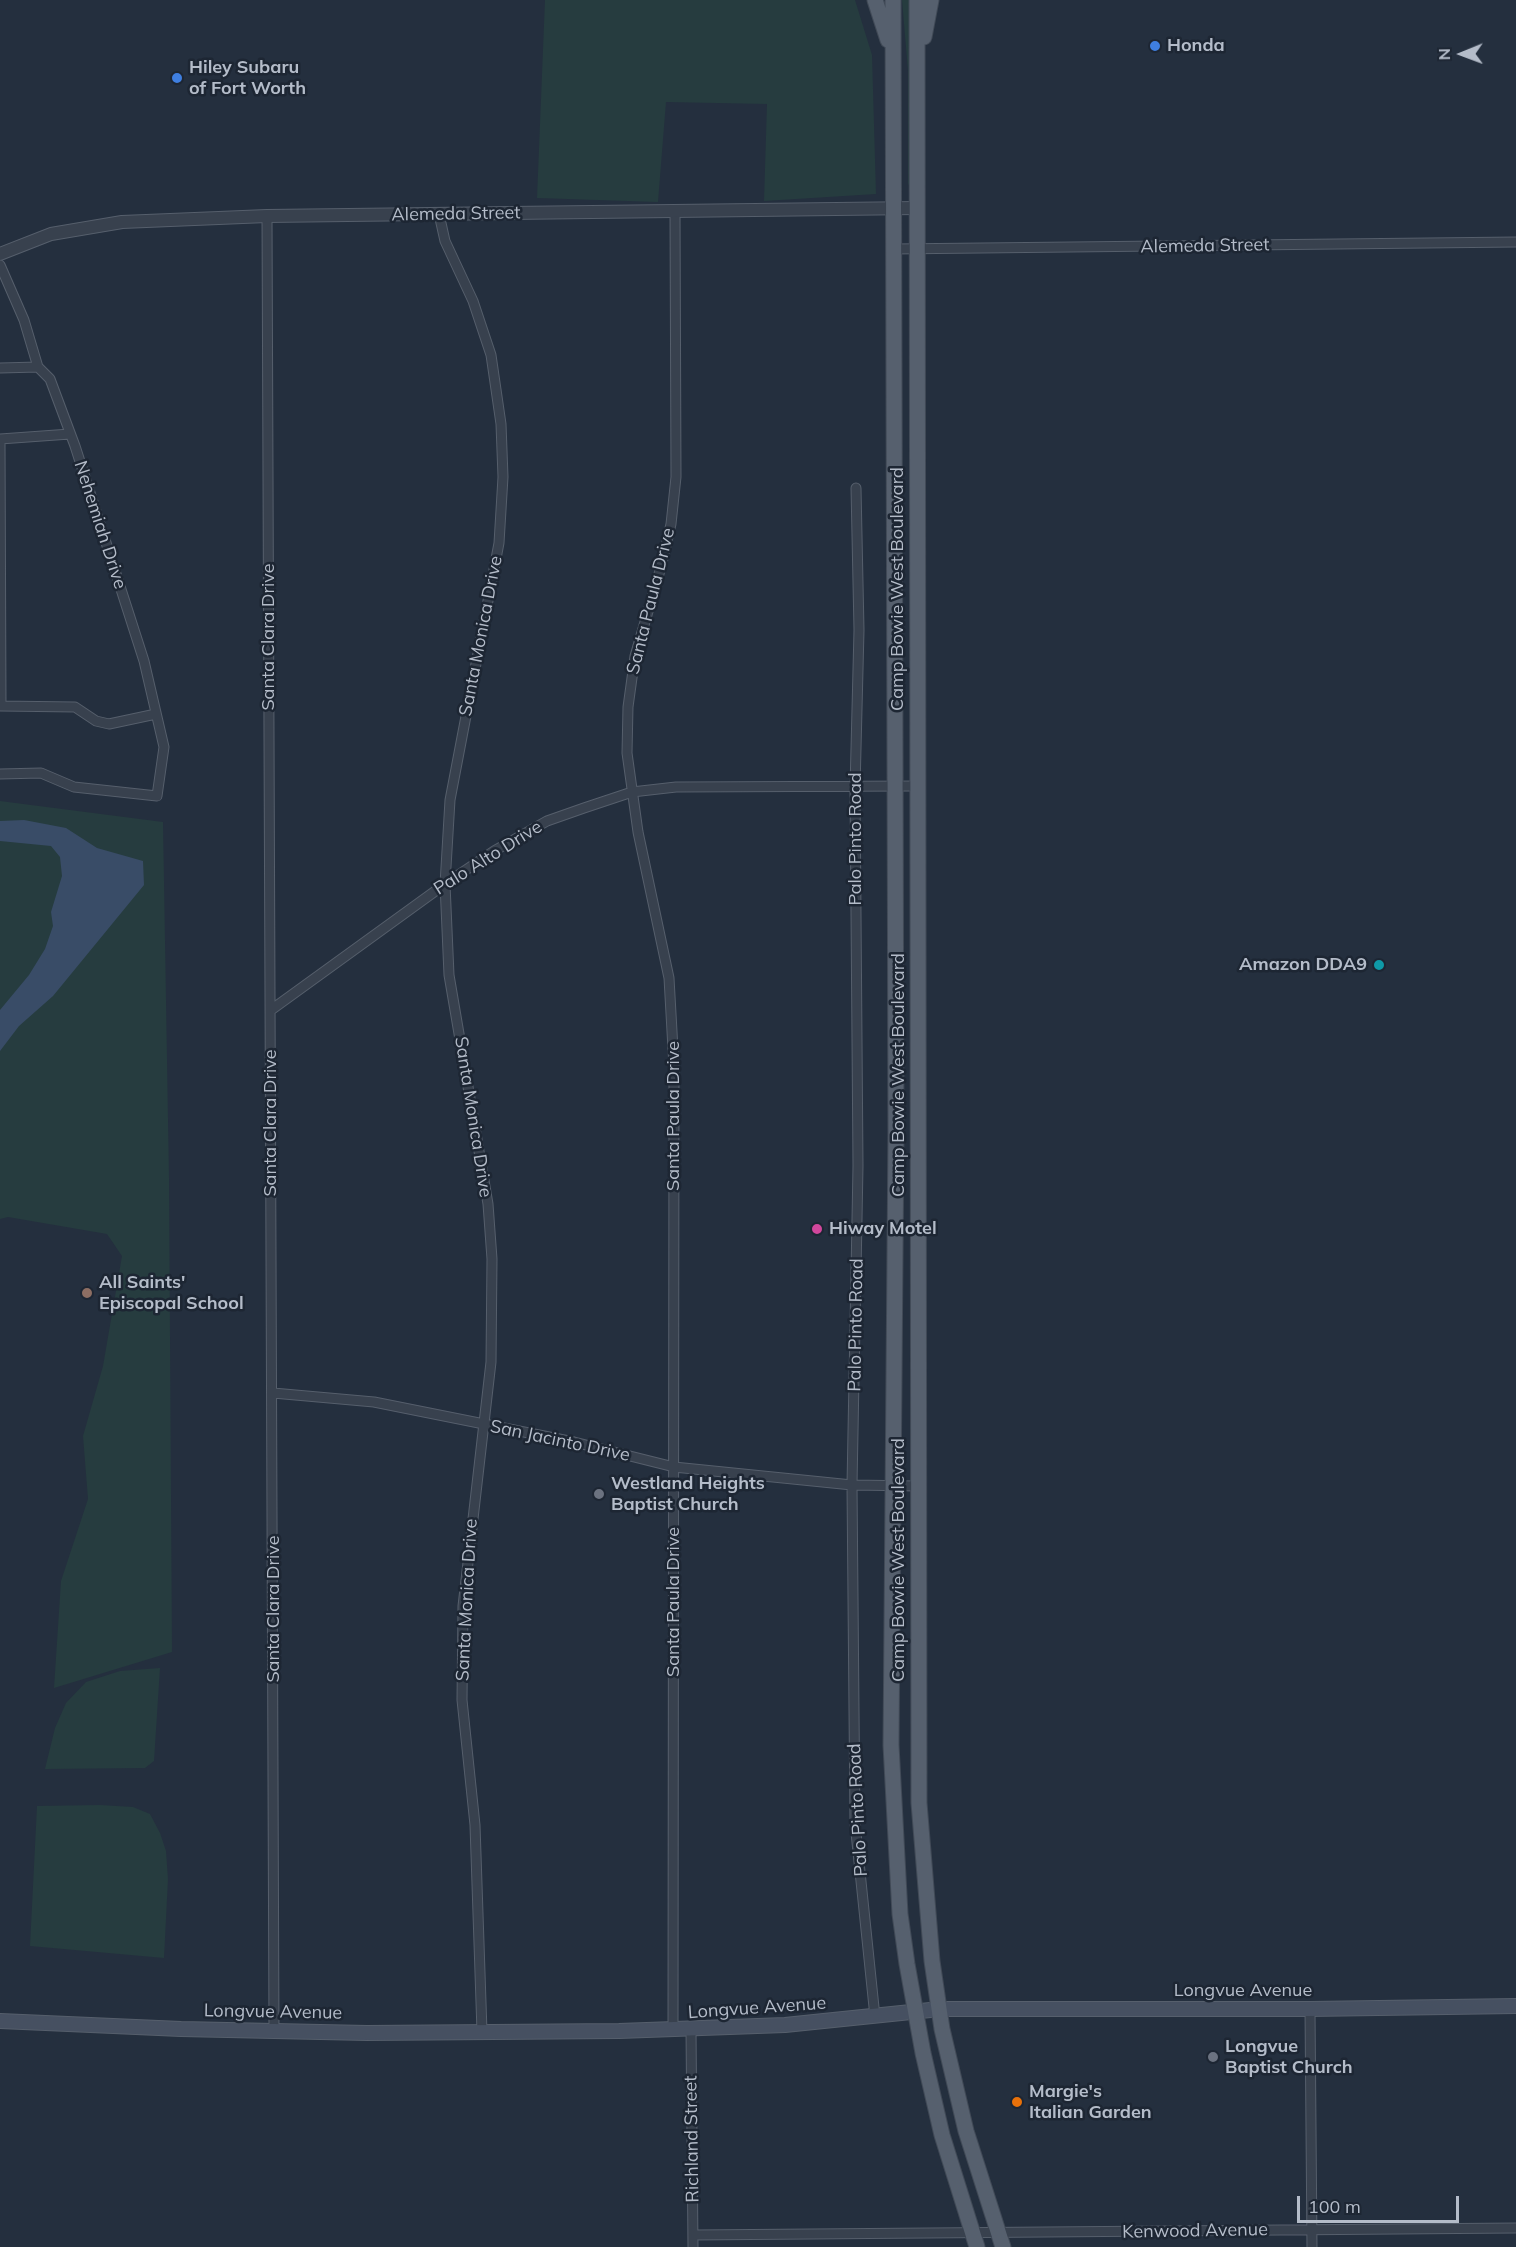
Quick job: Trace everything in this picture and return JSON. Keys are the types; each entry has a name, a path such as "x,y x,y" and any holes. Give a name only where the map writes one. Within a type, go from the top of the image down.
{"main road":[{"path":"875,0 894,59"},
{"name":"Camp Bowie West Boulevard","path":"893,0 896,1131 895,1486 891,1744 900,1914 915,2011 942,2135 974,2240"},
{"name":"Camp Bowie West Boulevard","path":"917,0 919,1803 932,1960 942,2029 966,2131 1003,2247"},
{"path":"916,90 931,0"},
{"path":"896,1131 920,1132"},
{"name":"Longvue Avenue","path":"0,2020 274,2030 482,2032 691,2030 875,2017 940,2009 1310,2009 1516,2006"}],"street":[{"name":"Alemeda Street","path":"0,254 51,234 98,225 267,216 917,208"},
{"name":"Santa Paula Drive","path":"673,2030 672,1020 669,978 632,792 627,753 635,656 670,524 676,477 675,211"},
{"name":"Santa Monica Drive","path":"439,214 445,241 473,301 491,355 501,424 503,477 499,543 450,800 445,884 449,975 488,1204 492,1259 491,1362 463,1606 462,1700 475,1826 482,2032"},
{"name":"Santa Clara Drive","path":"267,216 274,2030"},
{"name":"Alemeda Street","path":"893,249 1516,242"},
{"name":"Nehemiah Drive","path":"0,265 24,320 38,367 50,379 70,434 144,661 164,747 158,796 74,787 41,773 0,774"},
{"path":"0,368 38,367"},
{"path":"70,434 0,439 1,706 75,707 96,721 109,724 156,714"},
{"name":"Palo Pinto Road","path":"856,488 859,630 855,788 858,1167 852,1485 855,1823 875,2017"},
{"name":"Palo Alto Drive","path":"271,1010 445,884 523,833 547,821 632,792 676,786 855,788 917,786"},
{"name":"San Jacinto Drive","path":"273,1393 374,1402 574,1442 674,1467 852,1485 919,1486"},
{"path":"1310,2009 1312,2247"},
{"name":"Richland Street","path":"691,2030 693,2247"},
{"name":"Kenwood Avenue","path":"693,2235 974,2240 998,2232 1516,2228"}],"green space":[{"path":"545,0 855,0 872,55 876,194 764,201 767,104 666,102 658,202 537,198"},
{"path":"902,0 912,0 912,180 908,185 908,71"},
{"path":"0,801 163,822 169,1178 172,1652 54,1688 61,1581 88,1499 83,1436 103,1366 122,1256 107,1234 8,1217 0,1219"},
{"path":"160,1668 154,1761 145,1768 45,1769 55,1728 66,1703 86,1682 120,1671"},
{"path":"37,1806 133,1807 150,1814 160,1833 166,1851 168,1879 164,1958 30,1946"}],"water":[{"path":"24,820 66,828 97,848 143,861 144,885 53,996 19,1026 0,1051 0,1010 29,975 45,949 53,926 51,912 62,876 60,857 51,846 0,841 0,821"}],"place":[{"name":"Honda","path":"1155,46"},
{"name":"Hiley Subaru of Fort Worth","path":"177,78"},
{"name":"Amazon DDA9","path":"1379,965"},
{"name":"Hiway Motel","path":"817,1229"},
{"name":"All Saints' Episcopal School","path":"87,1293"},
{"name":"Westland Heights Baptist Church","path":"599,1494"},
{"name":"Longvue Baptist Church","path":"1213,2057"},
{"name":"Margie's Italian Garden","path":"1017,2102"}]}
